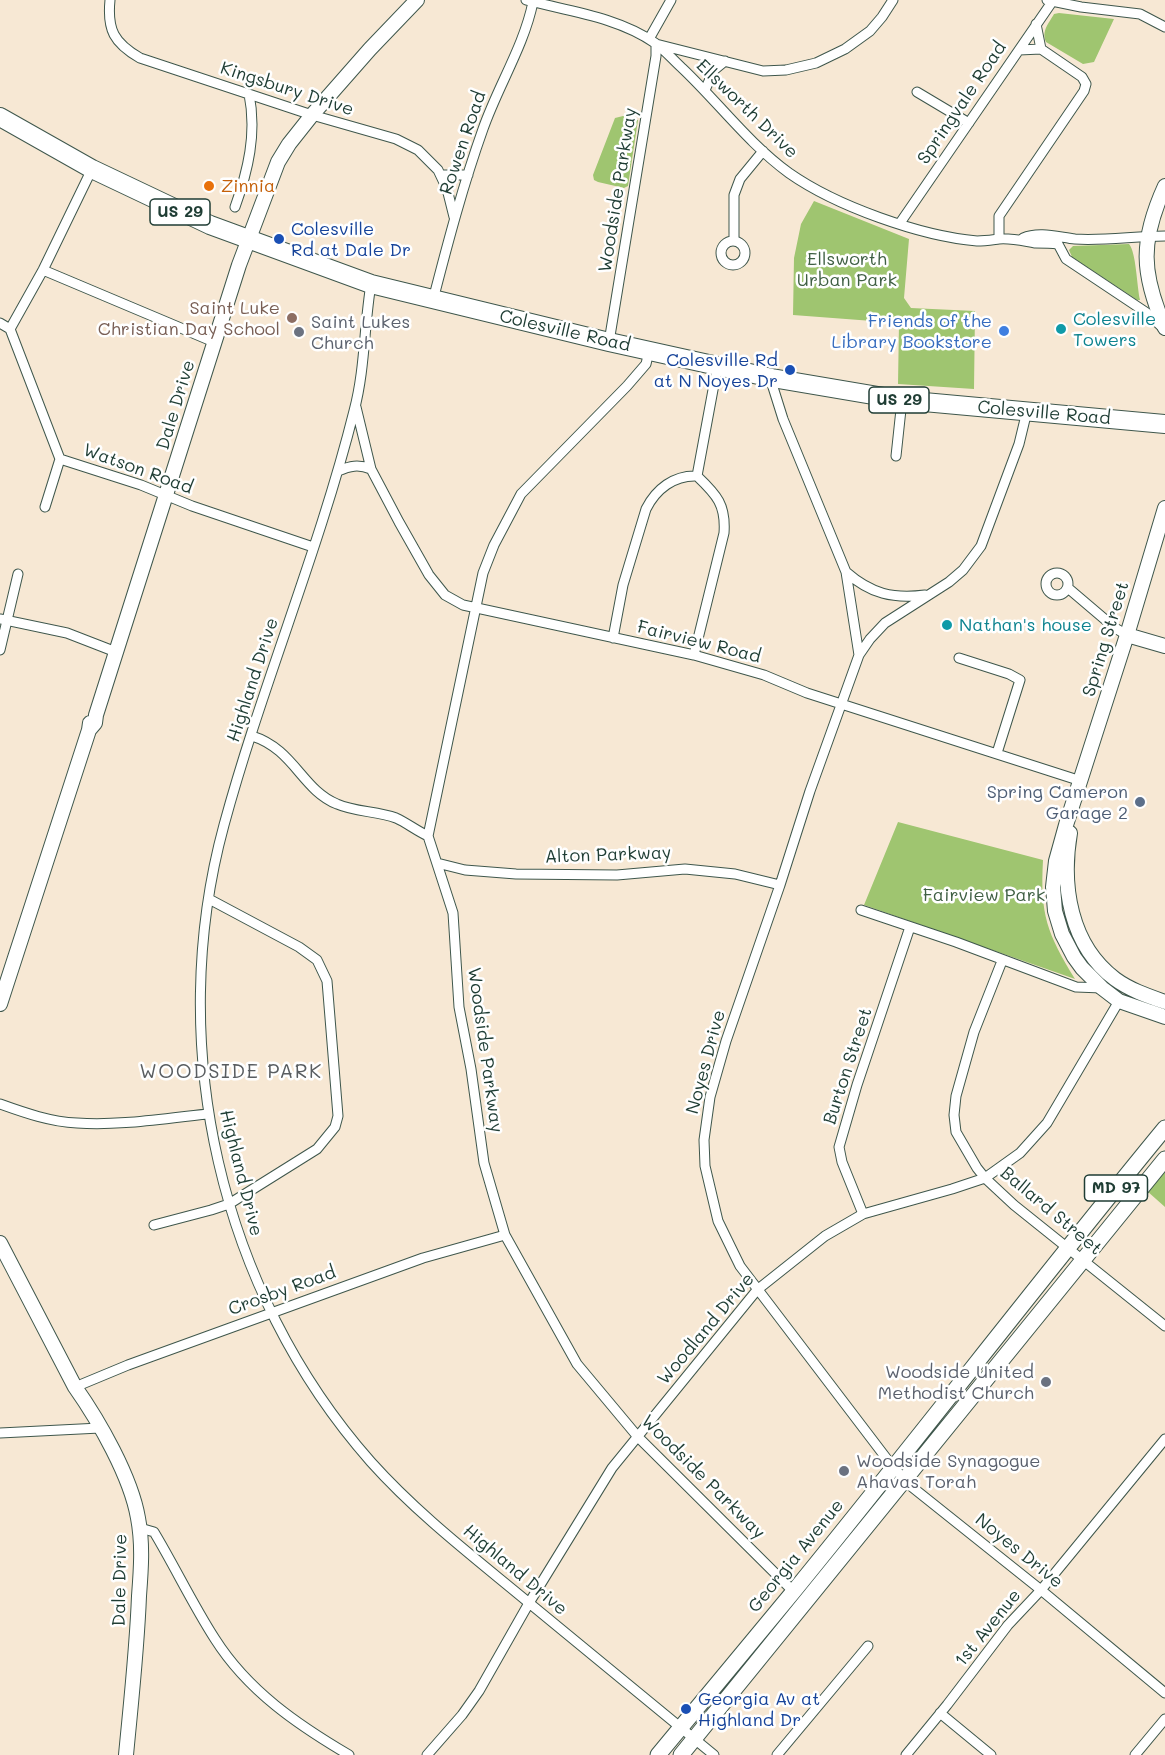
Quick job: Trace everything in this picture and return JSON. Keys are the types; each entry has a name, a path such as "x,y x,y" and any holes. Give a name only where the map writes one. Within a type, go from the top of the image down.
{"highway":[{"name":"Colesville Road","path":"0,117 92,169 210,225 371,284 609,342 771,378 902,400 1165,424"}],"main road":[{"name":"Georgia Avenue","path":"681,1755 893,1467 1165,1128"},
{"name":"Georgia Avenue","path":"658,1755 904,1479 1165,1159"}],"street":[{"name":"Kingsbury Drive","path":"110,0 111,29 119,43 140,58 312,115 396,140 418,150 441,175 454,217"},
{"name":"Woodside Parkway","path":"609,342 656,56 652,41 671,0"},
{"path":"652,41 763,71 786,70 816,63 845,50 870,31 882,18 893,0"},
{"name":"Ellsworth Drive","path":"529,1 611,22 652,41 705,90 763,151 790,173 820,190 860,209 934,235 985,241 1021,239 1037,243 1058,244 1066,259 1147,313 1165,328"},
{"name":"Rowen Road","path":"433,300 454,217 468,175 496,96 528,27 529,1"},
{"path":"1049,1 1084,3 1140,14 1165,27"},
{"name":"Springvale Road","path":"900,224 1019,50 1049,1"},
{"name":"Dale Drive","path":"0,1004 3,981 89,730 90,721 96,715 239,265 278,162 312,115 411,3"},
{"path":"1035,24 1041,49"},
{"path":"999,239 999,216 1084,91 1086,84 1082,77 1041,49 1019,50"},
{"path":"705,90 714,70 725,61"},
{"path":"917,92 969,123"},
{"path":"234,207 246,175 252,136 253,111 249,94"},
{"path":"734,241 734,195 740,179 763,151"},
{"path":"0,323 10,329 43,270 92,169"},
{"path":"441,175 468,175"},
{"path":"1165,186 1153,213 1148,236 1147,270 1151,290 1165,328"},
{"name":"Ellsworth Drive","path":"1021,239 1028,236 1056,235 1074,239 1165,236"},
{"path":"43,270 214,342"},
{"name":"Highland Drive","path":"371,284 356,406 338,471 224,827 209,899 200,974 199,1006 208,1114 229,1204 246,1255 271,1312 317,1390 370,1461 420,1513 714,1755"},
{"name":"Watson Road","path":"10,329 60,459 141,485 313,547"},
{"path":"252,736 266,740 280,750 320,794 337,804 396,819 428,836 483,573 494,545 521,494 627,386 646,363 649,351"},
{"path":"697,476 719,367"},
{"path":"771,378 783,419 846,572 859,656"},
{"path":"896,456 902,400"},
{"name":"Fairview Road","path":"356,406 371,469 429,575 445,595 464,605 694,655 764,675 807,693 1081,781"},
{"name":"Noyes Drive","path":"1027,411 1019,444 981,546 963,570 949,582 885,623 859,656 810,791 726,1041 710,1097 704,1140 705,1166 718,1221 740,1266 893,1467 912,1487 1165,1693"},
{"path":"45,507 60,459"},
{"path":"338,471 351,465 362,465 371,469"},
{"path":"613,638 623,585 646,509 651,500 669,482 684,475 697,476 721,502 725,517 724,533 694,655"},
{"name":"Spring Street","path":"1165,508 1056,861 1053,900 1067,945 1082,968 1119,1001 1165,1017"},
{"path":"846,572 865,586 882,594 904,597 928,594"},
{"path":"0,650 3,620 18,574"},
{"path":"1068,588 1115,628 1127,635 1165,646"},
{"path":"3,620 67,633 116,652"},
{"path":"959,658 1009,674 1020,680 997,753"},
{"name":"Spring Street","path":"1081,781 1069,841 1068,873 1071,911 1076,927 1091,954 1115,979 1165,1002"},
{"name":"Woodside Parkway","path":"428,836 453,913 459,1007 471,1069 484,1163 505,1235 577,1364 638,1437 799,1596"},
{"name":"Alton Parkway","path":"437,863 465,870 516,874 617,874 685,869 735,874 780,885"},
{"path":"154,1225 229,1204 317,1149 335,1127 338,1116 327,981 322,967 317,960 299,947 209,899"},
{"path":"861,910 956,942 1076,987 1102,988"},
{"name":"Burton Street","path":"863,1214 842,1161 839,1147 857,1085 910,927"},
{"name":"Ballard Street","path":"1002,961 974,1032 956,1096 954,1115 956,1132 984,1178 1165,1326"},
{"name":"Woodland Drive","path":"427,1755 462,1715 479,1691 529,1603 612,1468 757,1290 825,1236 863,1214 952,1190 984,1178 1020,1153 1047,1123 1119,1001"},
{"path":"0,1104 51,1119 75,1123 115,1124 208,1114"},
{"name":"Crosby Road","path":"75,1387 128,1365 423,1258 505,1235"},
{"name":"Dale Drive","path":"2,1251 83,1399 88,1415 97,1422 132,1492 142,1546 126,1755"},
{"path":"0,1433 97,1422"},
{"name":"1st Avenue","path":"906,1755 1008,1625 1041,1590 1165,1439"},
{"path":"140,1528 154,1532 216,1641 247,1680 304,1728 350,1755"},
{"path":"777,1755 868,1646"},
{"path":"940,1713 991,1755"},
{"path":"1135,1755 1165,1719"}],"green space":[{"path":"1054,14 1114,19 1094,62 1083,64 1046,42 1044,34 1046,27"},
{"path":"623,116 638,120 628,186 624,188 598,182 594,180 593,175 615,118"},
{"name":"Ellsworth Urban Park","path":"814,201 909,239 904,298 911,308 975,311 974,389 898,384 899,323 793,315 794,258 801,224"},
{"path":"1129,244 1135,261 1140,300 1072,257 1069,250 1073,246"},
{"name":"Fairview Park","path":"898,822 1043,860 1043,895 1047,923 1075,979 864,905"},
{"path":"1165,1170 1165,1207 1147,1191"}],"place":[{"name":"Zinnia","path":"209,186"},
{"name":"Colesville Rd at Dale Dr","path":"279,239"},
{"name":"Saint Luke Christian Day School","path":"292,318"},
{"name":"Colesville Towers","path":"1061,329"},
{"name":"Friends of the Library Bookstore","path":"1004,331"},
{"name":"Saint Lukes Church","path":"299,332"},
{"name":"Colesville Rd at N Noyes Dr","path":"790,370"},
{"name":"Nathan's house","path":"947,625"},
{"name":"Spring Cameron Garage 2","path":"1140,802"},
{"name":"Woodside United Methodist Church","path":"1046,1382"},
{"name":"Woodside Synagogue Ahavas Torah","path":"844,1471"},
{"name":"Georgia Av at Highland Dr","path":"686,1709"}],"district":[{"name":"WOODSIDE PARK","path":"231,1072"}]}
